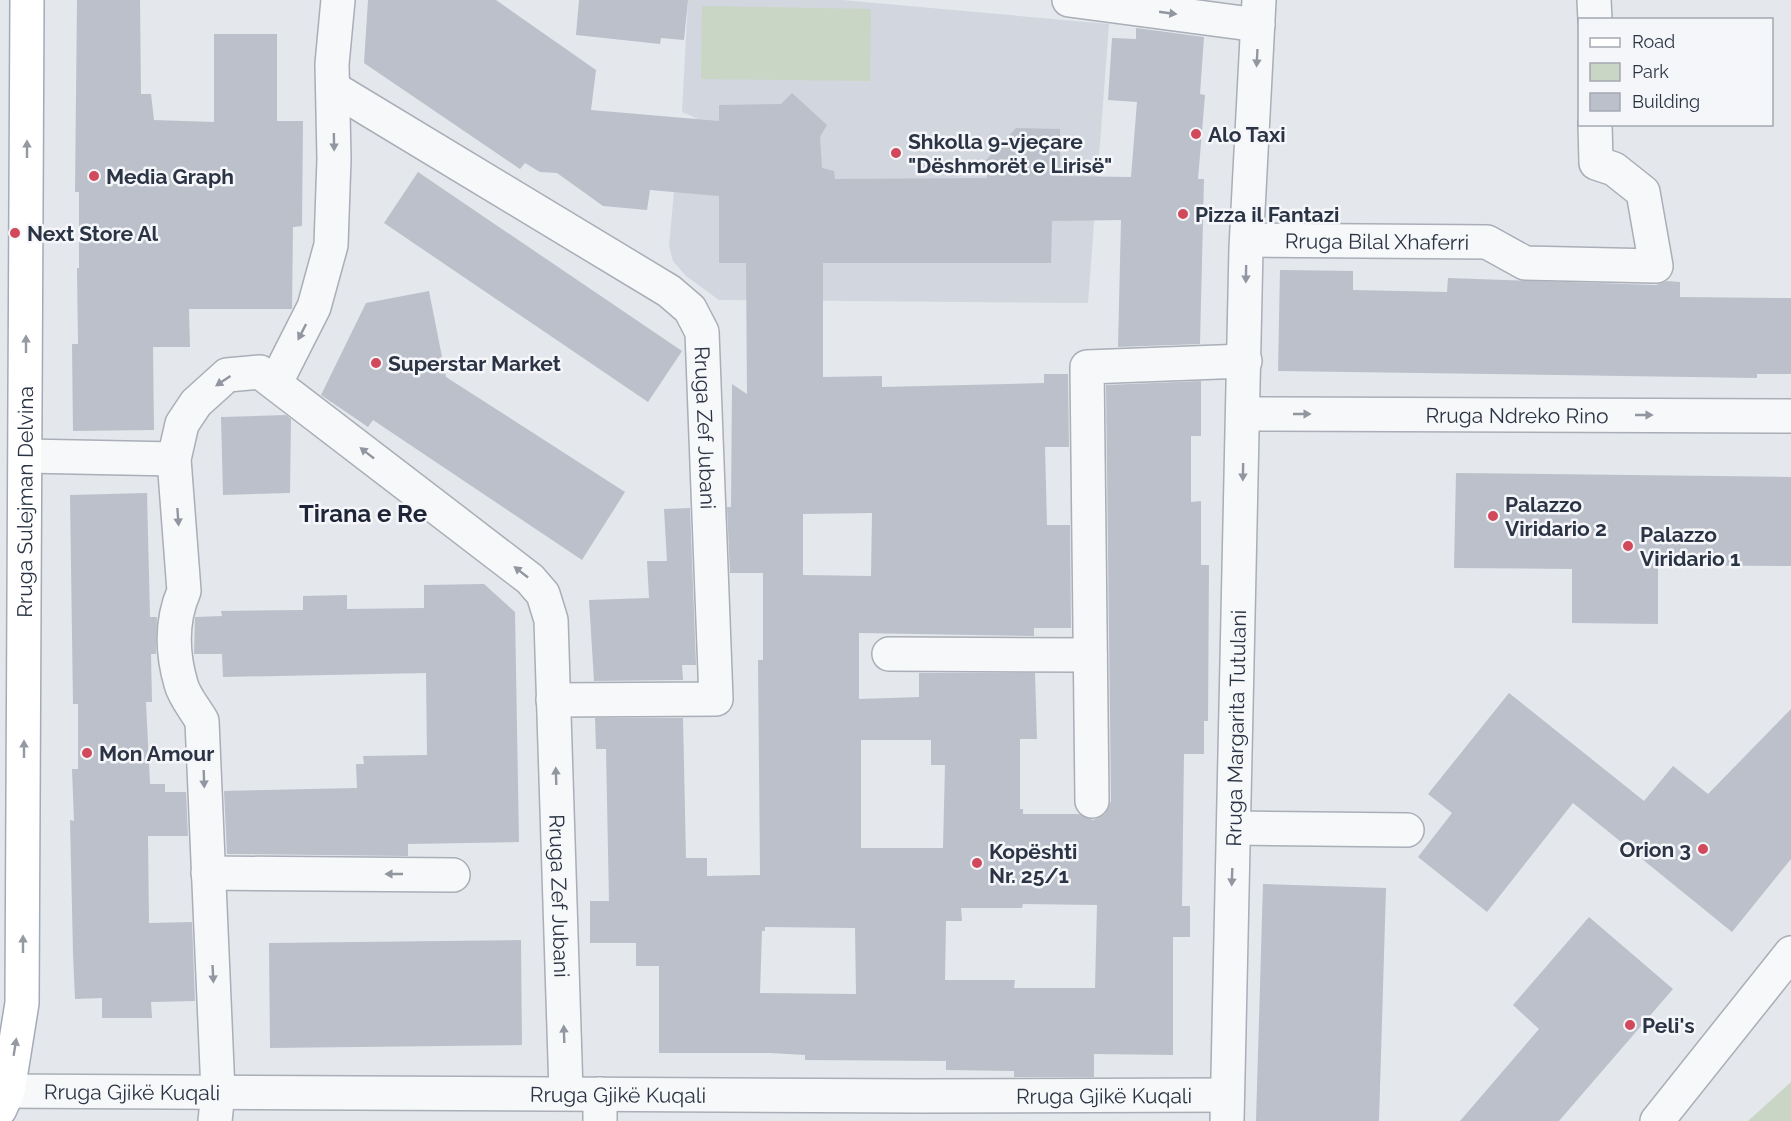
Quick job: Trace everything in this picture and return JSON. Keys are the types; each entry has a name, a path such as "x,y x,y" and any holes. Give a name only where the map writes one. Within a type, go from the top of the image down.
{"main road":[{"name":"Rruga Sulejman Delvina","path":"3,1097 22,1003 27,0"}],"street":[{"path":"276,382 314,307 332,245 333,88 338,0"},
{"path":"1069,0 1259,13"},
{"path":"1594,0 1594,18"},
{"name":"Rruga Margarita Tutulani","path":"1227,1108 1247,240 1259,13"},
{"name":"Rruga Zef Jubani","path":"333,88 669,291 690,309 702,332 716,699 553,700"},
{"name":"Rruga Bilal Xhaferri","path":"1247,240 1487,242 1525,263 1656,266 1643,192 1614,169 1596,163 1595,126"},
{"path":"1092,801 1087,367 1245,361"},
{"name":"Rruga Zef Jubani","path":"217,1107 201,721 181,685 173,633 177,607 184,591 174,459 182,424 196,403 227,375 260,372 530,579 543,594 551,620 566,1092"},
{"name":"Rruga Ndreko Rino","path":"1244,414 1791,416"},
{"path":"26,456 174,459"},
{"path":"889,654 1090,655"},
{"path":"1234,828 1407,830"},
{"path":"208,873 453,875"},
{"path":"1657,1121 1791,953"},
{"name":"Rruga Gjikë Kuqali","path":"3,1097 217,1107 566,1092 600,1107 1227,1108"}],"shaded area":[{"name":"Shkolla 9-vjeçare \"Dëshmorët e Lirisë\"","path":"688,0 842,0 1109,24 1088,303 719,300 686,276 673,261 669,246 674,192 689,187 698,119 682,112"}],"green space":[{"path":"702,6 871,9 870,81 701,79"},
{"path":"1791,1082 1791,1121 1748,1121"}],"building":[{"path":"77,0 140,0 141,94 151,94 154,120 214,122 214,34 277,34 277,121 303,121 302,226 293,227 292,309 189,309 190,347 153,347 154,430 73,431 72,344 78,344 77,268 79,268 79,192 75,192"},
{"path":"368,0 496,0 596,70 591,110 719,121 719,105 781,104 792,93 827,125 820,137 822,168 834,171 835,179 987,178 986,160 1016,128 1060,129 1060,176 1131,177 1137,102 1108,100 1112,38 1136,39 1136,28 1204,37 1200,94 1205,95 1198,179 1204,179 1200,344 1118,347 1121,220 1052,221 1051,263 823,263 823,377 882,376 882,387 1044,383 1044,374 1068,374 1069,447 1045,447 1047,525 1070,525 1071,628 1034,628 1034,636 859,633 859,699 919,697 919,673 1035,673 1037,739 1020,739 1020,809 1023,809 1023,814 1079,814 1093,820 1105,814 1111,801 1106,385 1201,381 1201,436 1191,436 1191,502 1201,501 1201,565 1209,565 1208,721 1204,721 1204,754 1184,754 1182,906 1190,906 1190,937 1173,937 1173,1055 1094,1054 1094,1077 1014,1077 1014,1071 946,1070 946,1061 805,1060 805,1055 770,1053 659,1053 659,966 636,966 636,943 590,943 590,901 609,901 606,749 596,749 595,718 683,718 686,858 707,858 707,876 760,875 758,660 763,660 763,573 730,573 727,507 731,507 732,384 747,394 746,263 719,263 719,196 650,190 647,210 603,206 557,173 540,172 525,163 520,169 364,63","holes":["872,513 871,576 803,575 803,514","861,740 931,740 931,765 945,765 943,848 861,848","1023,904 1097,905 1095,988 1014,988 1015,980 945,980 946,921 962,921 961,908 1022,908","765,927 855,928 856,994 760,993 762,931 765,931"]},
{"path":"579,0 688,0 684,40 661,38 660,44 576,35"},
{"path":"418,172 682,351 648,402 384,223"},
{"path":"1280,270 1353,271 1353,290 1447,292 1448,278 1656,285 1667,281 1680,282 1680,297 1791,298 1791,374 1757,374 1757,378 1278,371"},
{"path":"429,291 446,377 625,492 582,560 373,420 368,427 321,395 366,303"},
{"path":"286,415 291,419 290,493 223,495 221,417"},
{"path":"1456,473 1791,477 1791,566 1658,565 1658,624 1572,623 1572,569 1454,568"},
{"path":"147,493 150,617 157,617 156,654 151,654 152,702 146,702 150,784 165,784 165,792 186,792 188,836 148,836 149,923 192,922 195,1001 151,1002 152,1018 102,1018 102,998 75,999 70,820 74,821 72,769 78,769 78,704 73,704 70,495"},
{"path":"690,508 696,665 682,665 683,680 594,681 589,600 649,598 647,561 667,561 664,509"},
{"path":"484,584 515,612 519,842 408,844 408,856 227,854 224,791 357,788 356,764 364,764 363,756 427,755 426,673 223,677 222,654 194,654 195,617 222,616 221,611 303,610 303,596 347,595 347,609 424,608 424,585"},
{"path":"1509,693 1644,801 1673,766 1708,794 1791,709 1791,859 1732,932 1573,803 1487,912 1418,857 1452,813 1428,794"},
{"path":"1263,884 1386,888 1379,1121 1256,1121"},
{"path":"1589,917 1673,989 1559,1121 1460,1121 1539,1029 1513,1005"},
{"path":"521,940 522,1045 270,1048 269,943"}],"place":[{"name":"Alo Taxi","path":"1196,134"},
{"name":"Shkolla 9-vjeçare \"Dëshmorët e Lirisë\"","path":"896,153"},
{"name":"Media Graph","path":"94,176"},
{"name":"Pizza il Fantazi","path":"1183,214"},
{"name":"Next Store Al","path":"15,233"},
{"name":"Superstar Market","path":"376,363"},
{"name":"Palazzo Viridario 2","path":"1493,516"},
{"name":"Palazzo Viridario 1","path":"1628,546"},
{"name":"Mon Amour","path":"87,753"},
{"name":"Orion 3","path":"1703,849"},
{"name":"Kopështi Nr. 25/1","path":"977,863"},
{"name":"Peli's","path":"1630,1025"}],"district":[{"name":"Tirana e Re","path":"363,513"}]}
